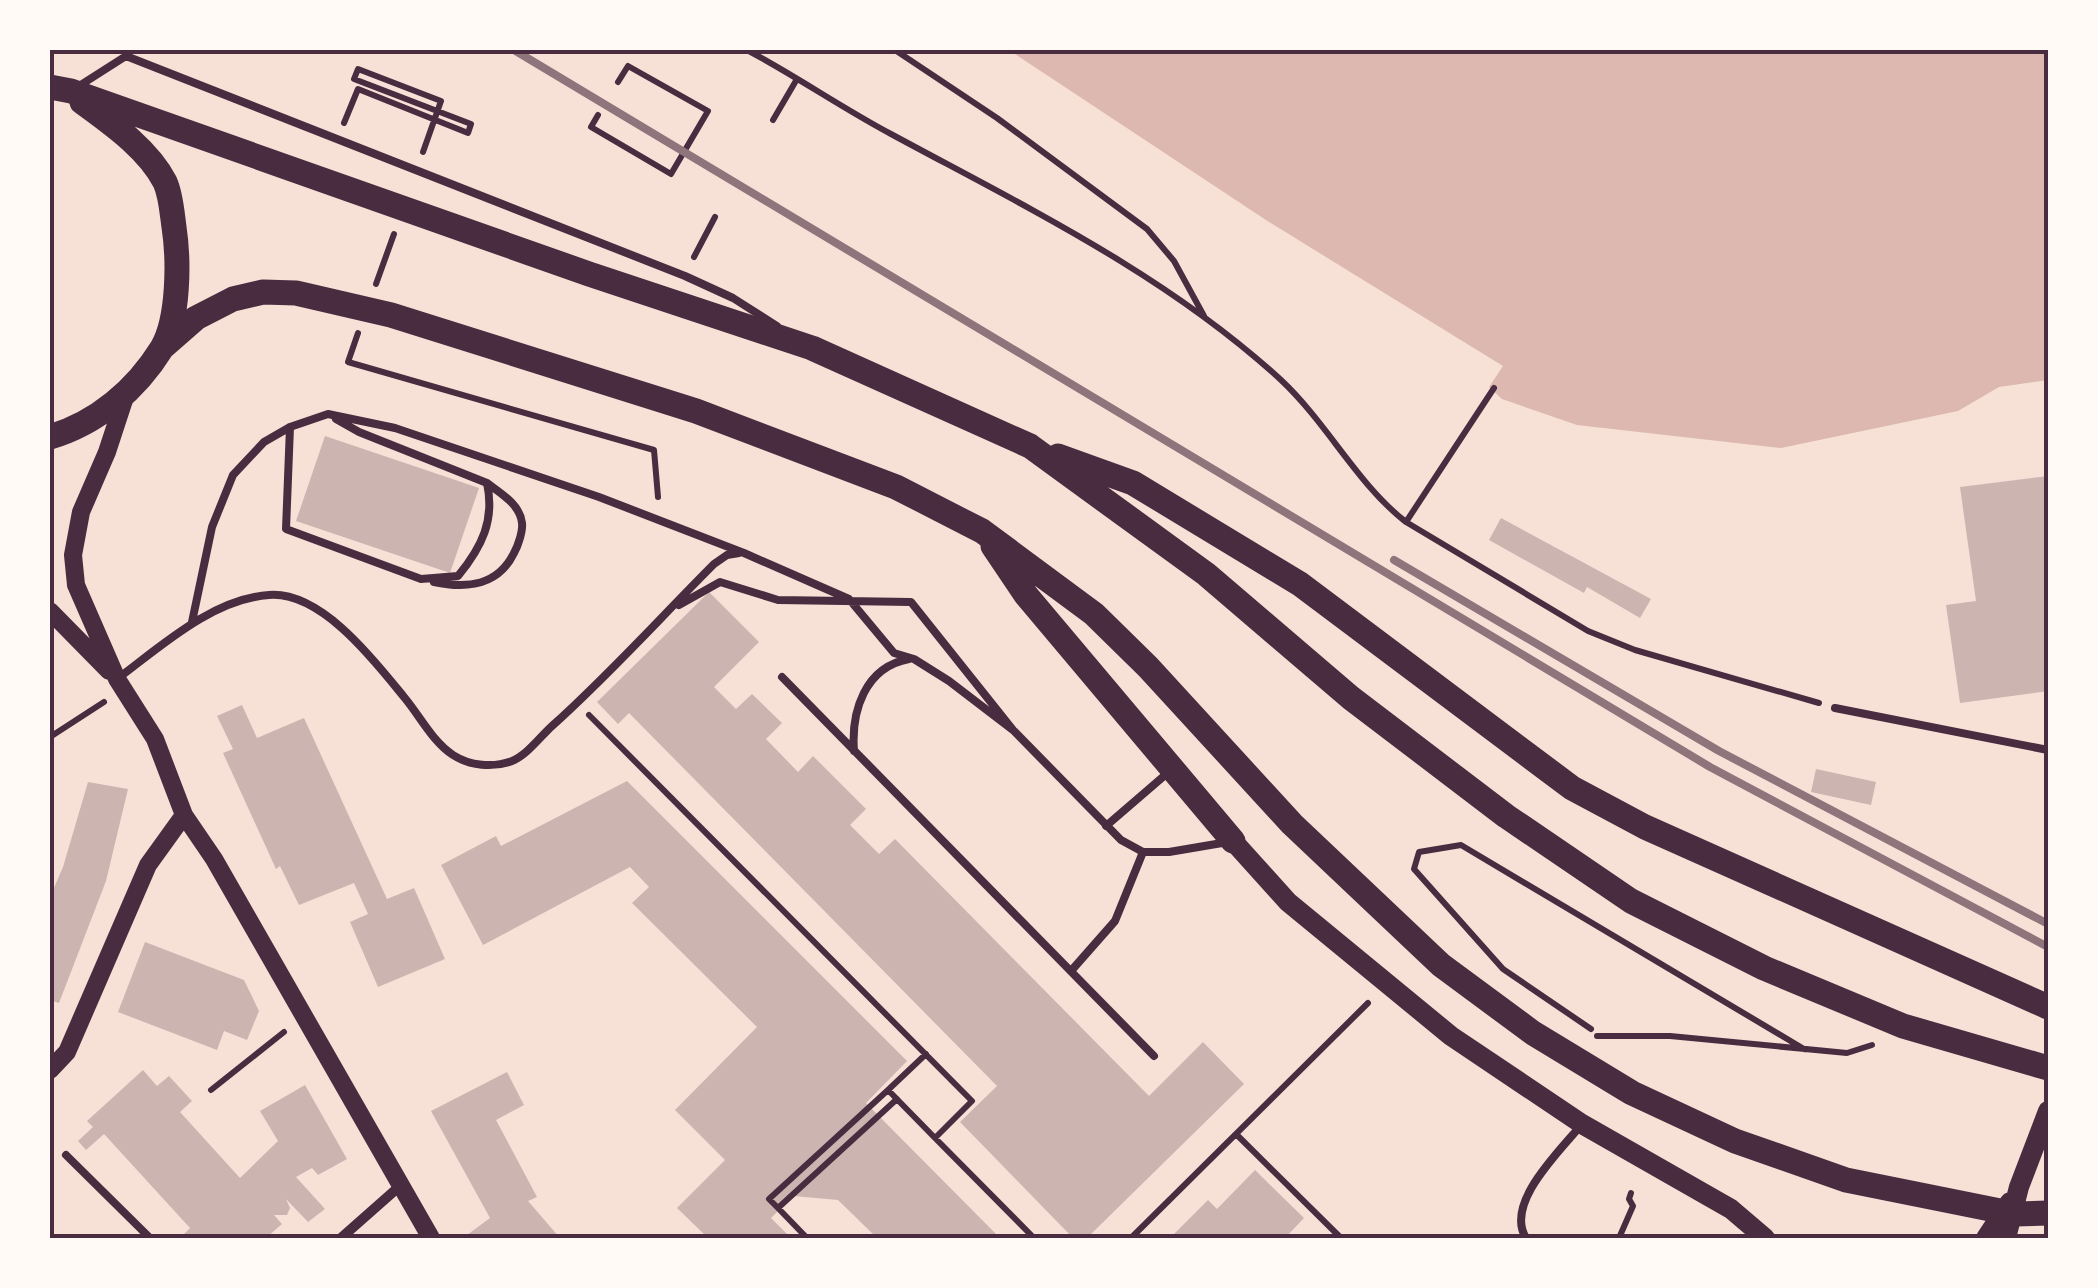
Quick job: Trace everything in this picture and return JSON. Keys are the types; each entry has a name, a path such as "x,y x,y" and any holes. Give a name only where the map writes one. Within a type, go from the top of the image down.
{"main road":[{"path":"57,89 82,102 121,132 163,178 178,246 176,294 164,346"},
{"path":"57,89 812,348 1030,446 1133,483 1300,584 1572,788 1645,826 2048,1006"},
{"path":"50,437 73,431 128,391 164,346 196,318 233,299 263,292 296,293 391,315 728,422 896,488 982,531 1094,614 1292,824 1442,964 1533,1033 1632,1093 1736,1141 1846,1180 2016,1214 2048,1213"},
{"path":"1030,446 1206,574 1352,698 1506,816 1631,901 1764,968 1903,1026 2048,1068"},
{"path":"982,531 1026,595 1288,902 1450,1036 1582,1124 1731,1209 1764,1238"},
{"path":"2006,1238 2019,1187 2048,1112"},
{"path":"1986,1238 2019,1187"}],"street":[{"path":"128,391 81,512 73,555 76,585 117,679 155,738 184,815 214,859 431,1238"},
{"path":"50,612 117,679"},
{"path":"52,1063 67,1052 148,865 184,815"},
{"path":"341,1238 401,1185"}],"lane":[{"path":"57,89 127,53 684,276 733,298 812,348"},
{"path":"192,622 212,527 233,475 264,442 290,427 328,414 396,428 659,518 849,599 894,653 914,659 1013,730"},
{"path":"290,427 286,530 421,579 451,586 476,586 494,578 509,562 522,523 511,500 487,483 359,432 328,414"},
{"path":"421,579 458,576 469,563 479,547 492,506 487,483"},
{"path":"117,679 192,622 268,595 290,596 308,602 346,632 456,758 497,765 516,760 578,703 714,564 727,555 744,553"},
{"path":"652,626 692,595 720,582 778,600 911,602 1013,730 1121,840 1144,852 1169,852 1233,841"},
{"path":"854,750 852,724 864,690 882,672 902,660 914,659"},
{"path":"782,677 1154,1056"},
{"path":"1835,708 2048,750"},
{"path":"1106,826 1173,768"},
{"path":"1071,971 1116,921 1144,852"},
{"path":"1526,1238 1520,1229 1521,1211 1530,1190 1582,1124"},
{"path":"66,1154 150,1238"}],"path":[{"path":"746,50 884,131 1126,262 1282,381 1386,507 1406,522 1588,630 1635,650 1835,708"},
{"path":"895,50 997,118 1147,229 1174,261 1207,322"},
{"path":"598,114 591,127 671,174 708,111 628,66 618,82"},
{"path":"337,137 358,90 377,96 432,118 450,125 468,132 471,124 454,118 438,111 354,79 358,68 442,102 435,120 421,157"},
{"path":"773,120 797,79"},
{"path":"684,276 715,217"},
{"path":"374,288 394,232"},
{"path":"361,325 348,362 654,450 659,518"},
{"path":"1406,522 1494,388"},
{"path":"50,737 106,701"},
{"path":"578,703 972,1101 935,1138"},
{"path":"1600,1036 1503,969 1414,869 1419,852 1461,846 1804,1049"},
{"path":"1131,1238 1386,985"},
{"path":"211,1090 304,1016"},
{"path":"1582,1036 1670,1036 1847,1053 1882,1042"},
{"path":"808,1238 768,1199 926,1054"},
{"path":"888,1090 1034,1238"},
{"path":"778,1208 898,1099"},
{"path":"1236,1134 1341,1238"},
{"path":"1620,1238 1633,1206 1631,1193"}],"shaded area":[{"path":"1009,50 2048,50 2048,380 1999,387 1958,411 1781,448 1577,425 1502,399 1489,387 1503,366 1269,222"}],"building":[{"path":"325,436 479,488 450,573 296,521"},
{"path":"2048,476 2048,691 1960,703 1946,605 1976,601 1960,487"},
{"path":"1501,518 1651,599 1640,618 1587,587 1584,593 1489,540"},
{"path":"709,592 759,642 714,687 736,709 752,694 782,723 766,739 798,772 813,756 866,809 850,825 879,854 895,839 1149,1096 1203,1042 1244,1084 1087,1238 1073,1238 960,1122 997,1086 629,713 618,724 597,702"},
{"path":"242,705 257,738 304,718 387,899 414,888 445,959 378,987 350,922 368,914 354,883 299,905 280,866 276,869 223,753 233,749 217,716"},
{"path":"1816,769 1876,782 1871,805 1811,792"},
{"path":"627,781 907,1061 866,1103 1000,1238 877,1238 838,1200 793,1196 771,1218 791,1238 708,1238 677,1208 725,1160 675,1110 757,1027 632,903 649,887 630,867 483,945 441,865 496,836 501,846"},
{"path":"88,782 128,789 106,881 59,1003 50,1000 50,897"},
{"path":"145,942 244,980 259,1011 247,1040 224,1031 217,1050 118,1012"},
{"path":"143,1070 157,1086 169,1076 192,1101 180,1112 240,1178 278,1141 260,1111 305,1085 347,1159 318,1175 312,1168 296,1177 325,1209 308,1222 286,1199 290,1208 287,1215 274,1215 282,1224 266,1238 180,1238 190,1228 104,1134 86,1150 78,1141 93,1127 87,1121"},
{"path":"507,1072 524,1105 496,1120 537,1197 528,1201 560,1238 467,1235 490,1218 431,1111"},
{"path":"1255,1170 1304,1218 1285,1238 1170,1238 1208,1200 1217,1209"}],"railway":[{"path":"514,50 1710,767 2048,947"},
{"path":"1394,560 1719,751 2048,924"}]}
